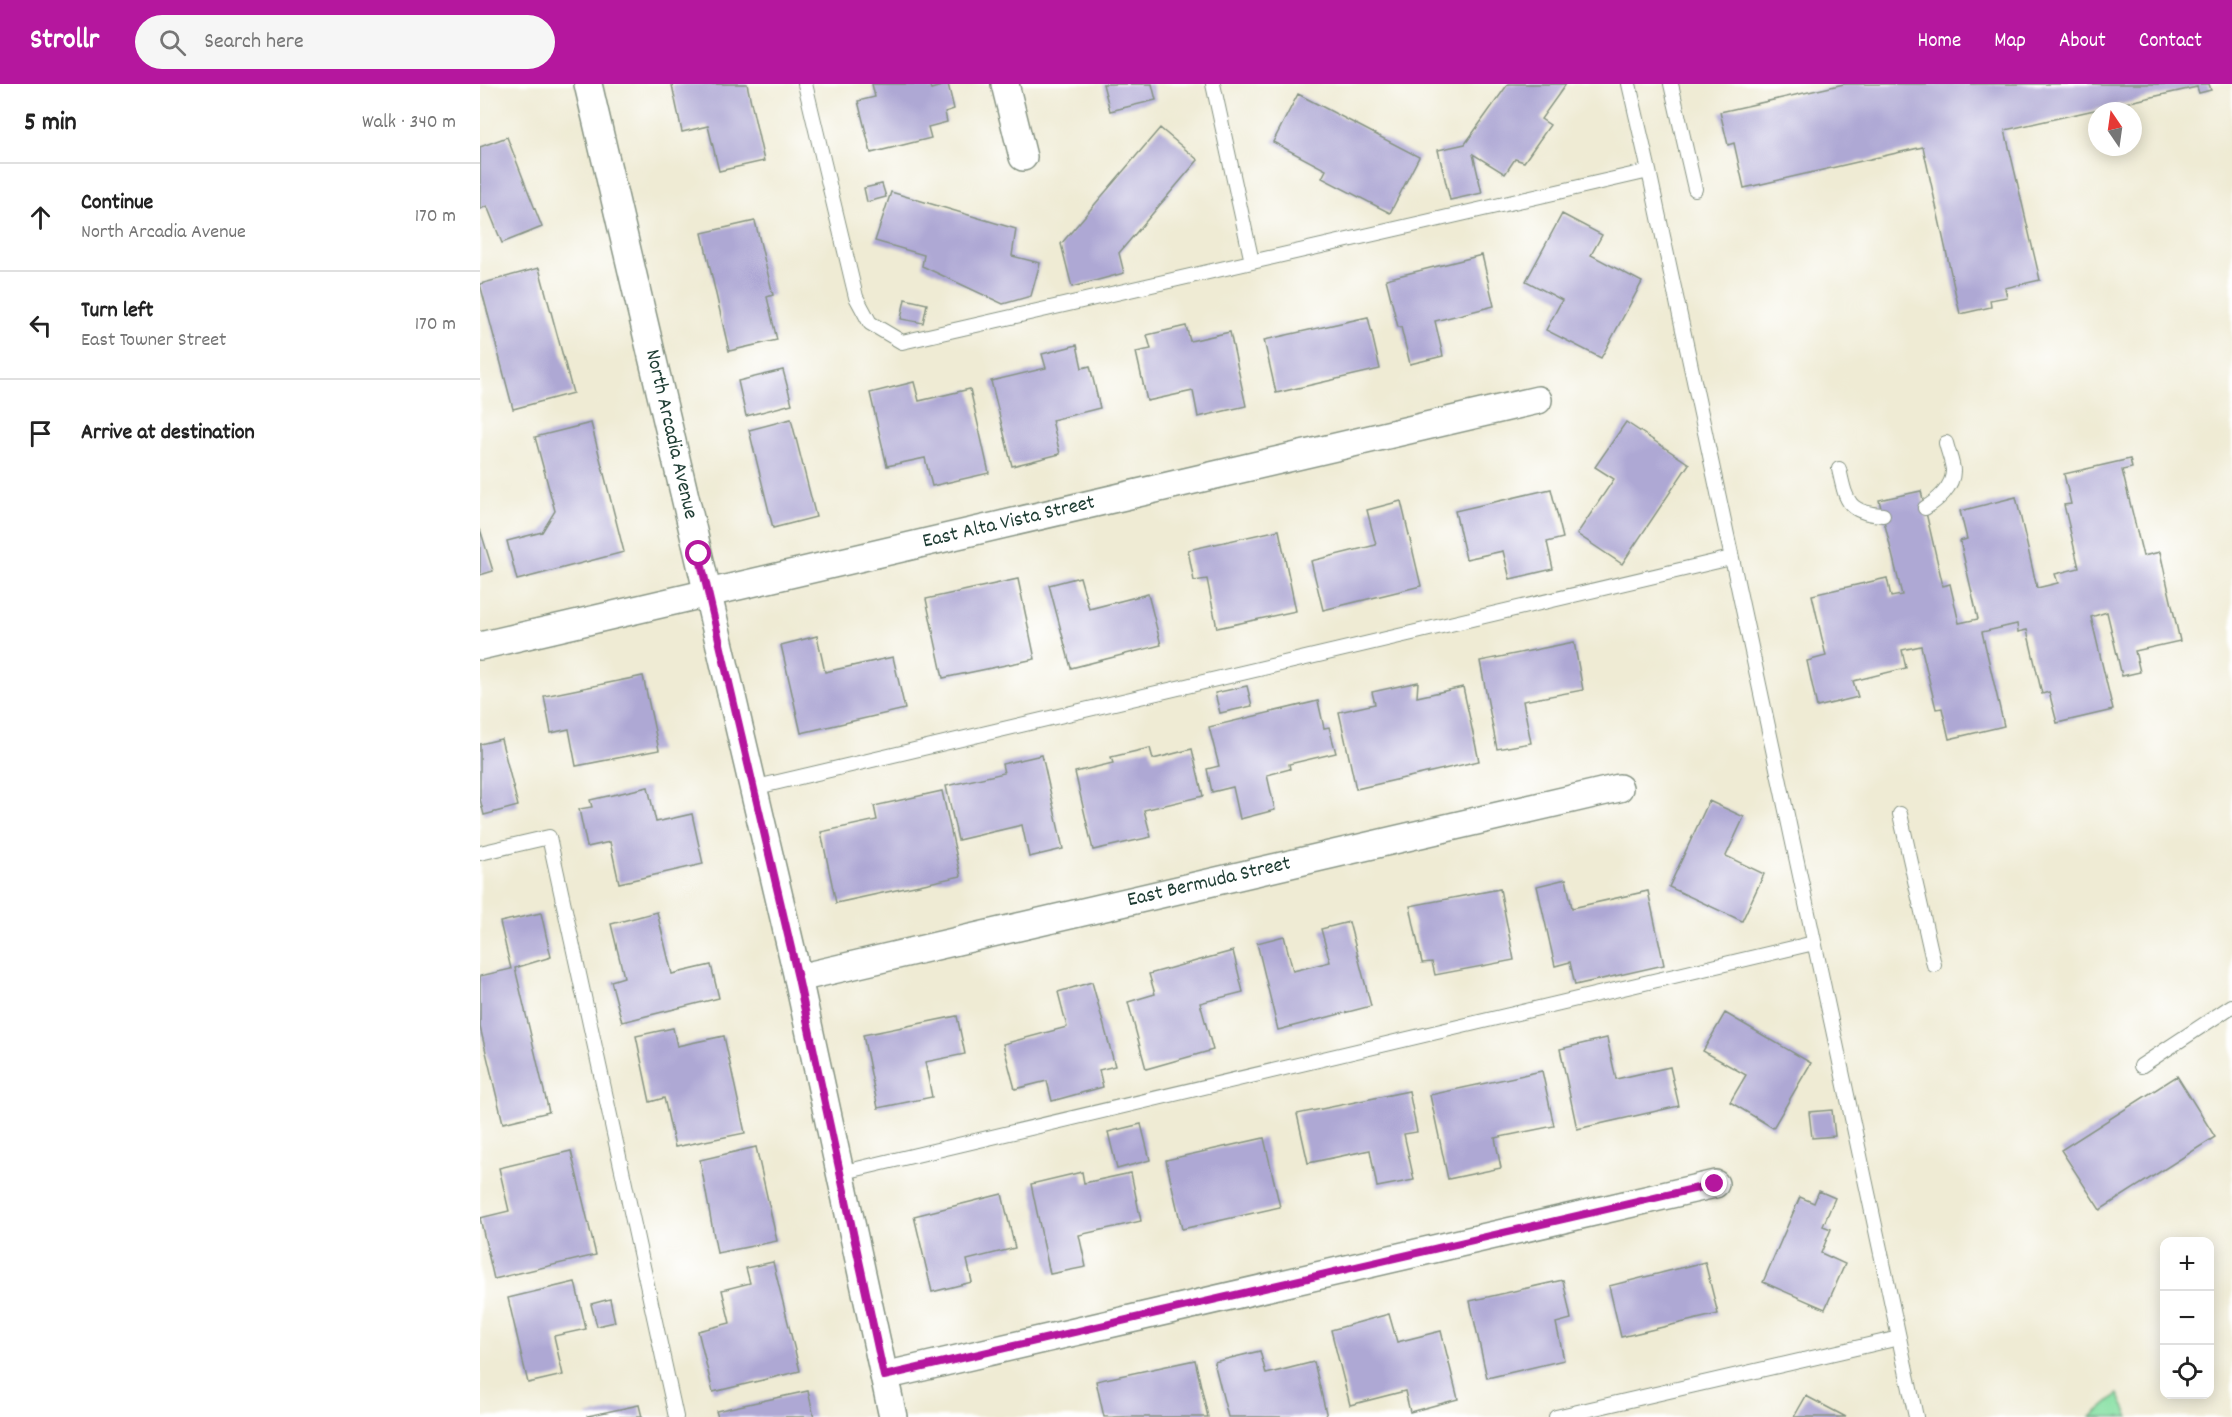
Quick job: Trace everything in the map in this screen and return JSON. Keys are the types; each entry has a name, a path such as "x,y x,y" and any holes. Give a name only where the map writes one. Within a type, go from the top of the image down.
{"street":[{"name":"North Arcadia Avenue","path":"588,84 709,591 798,978 893,1417"},
{"path":"1005,84 1023,157"},
{"name":"East Alta Vista Street","path":"480,646 1538,400"},
{"name":"East Bermuda Street","path":"798,978 1619,788"},
{"path":"884,1376 1715,1184"}],"lane":[{"path":"805,84 856,297 870,323 902,342 1649,171"},
{"path":"1212,84 1252,262"},
{"path":"1629,84 1916,1417"},
{"path":"1671,84 1695,189"},
{"path":"1925,508 1936,501 1950,484 1953,471 1946,443"},
{"path":"1839,469 1846,498 1859,511 1883,515"},
{"path":"753,788 1731,558"},
{"path":"1900,814 1934,965"},
{"path":"480,853 549,837 676,1417"},
{"path":"840,1173 1814,943"},
{"path":"2141,1066 2232,1006"},
{"path":"1557,1417 1899,1338"}],"green space":[{"path":"2118,1394 2129,1417 2091,1417"}],"building":[{"path":"747,84 764,161 719,171 708,126 682,132 672,85"},
{"path":"872,84 929,84 931,89 948,84 954,109 945,112 947,122 928,127 931,138 871,153 858,101 875,97"},
{"path":"1103,84 1152,84 1156,100 1110,111"},
{"path":"1508,84 1566,84 1541,119 1550,125 1524,162 1515,159 1505,174 1473,154 1482,193 1450,200 1438,150 1465,144"},
{"path":"1844,84 2209,84 2211,90 2199,93 2197,87 2130,102 2088,102 2088,111 2005,130 2040,280 2005,288 2007,297 1990,300 1991,307 1960,314 1923,147 1744,188 1734,143 1728,145 1720,112"},
{"path":"1298,94 1419,157 1390,213 1322,178 1326,170 1273,142"},
{"path":"1160,128 1198,160 1119,253 1124,273 1072,287 1061,244"},
{"path":"507,137 542,227 502,243 487,206 480,209 480,147"},
{"path":"882,184 886,197 867,202 864,188"},
{"path":"891,192 1016,229 1012,256 1040,263 1031,296 1003,304 922,266 924,255 875,241"},
{"path":"1562,214 1602,235 1591,255 1642,282 1601,358 1546,330 1562,300 1526,281"},
{"path":"755,221 773,295 767,297 777,340 729,351 702,233"},
{"path":"1482,255 1494,306 1435,321 1443,356 1410,364 1386,279"},
{"path":"539,268 573,393 513,409 480,284"},
{"path":"905,299 927,304 923,323 901,319"},
{"path":"1368,317 1380,369 1276,393 1264,340"},
{"path":"1186,326 1190,341 1230,332 1246,406 1198,417 1193,391 1147,401 1136,352 1151,349 1147,335"},
{"path":"1077,345 1082,368 1090,366 1100,408 1052,420 1060,454 1012,466 991,381 1046,368 1042,354"},
{"path":"783,370 792,404 746,416 738,381"},
{"path":"914,382 919,401 970,389 989,473 932,486 925,458 887,466 870,393"},
{"path":"791,419 816,517 773,528 749,430"},
{"path":"1626,422 1689,464 1622,564 1577,534 1614,479 1595,467"},
{"path":"591,423 624,552 517,580 507,541 542,532 555,511 535,437"},
{"path":"2130,459 2132,468 2122,470 2143,556 2160,552 2180,641 2135,651 2140,672 2122,676 2107,612 2091,617 2113,710 2057,723 2049,692 2042,694 2027,630 2018,632 2017,624 1982,632 2004,726 1949,739 1942,708 1936,709 1921,646 1902,650 1906,668 1853,681 1858,697 1817,707 1807,661 1826,656 1812,595 1887,578 1891,597 1902,595 1879,500 1921,491 1943,586 1950,584 1959,623 1978,619 1960,541 1967,539 1960,511 2016,497 2037,588 2058,583 2055,574 2079,568 2064,505 2071,504 2064,474"},
{"path":"1551,489 1563,538 1547,542 1553,569 1510,579 1503,551 1466,559 1455,511"},
{"path":"1401,501 1421,586 1323,610 1311,561 1376,545 1367,510"},
{"path":"480,529 493,571 480,575"},
{"path":"1279,530 1296,611 1217,628 1207,579 1194,581 1188,550"},
{"path":"1080,577 1089,609 1148,594 1161,645 1071,668 1049,585"},
{"path":"1018,579 1035,659 943,678 926,599"},
{"path":"817,636 825,672 893,657 905,709 801,733 781,645"},
{"path":"1574,642 1583,690 1523,701 1531,743 1497,749 1480,661"},
{"path":"643,676 659,750 576,766 569,729 551,733 544,696"},
{"path":"1418,682 1417,697 1463,687 1479,761 1356,789 1339,712 1375,704 1372,692"},
{"path":"1247,686 1252,706 1220,713 1215,693"},
{"path":"1318,701 1324,728 1329,727 1336,753 1289,764 1290,769 1267,775 1275,810 1240,819 1233,787 1212,792 1207,769 1219,766 1209,727"},
{"path":"501,739 518,806 484,815 480,799 480,744"},
{"path":"1150,748 1153,759 1192,749 1203,796 1144,810 1151,837 1093,850 1075,772 1113,763 1111,757"},
{"path":"1042,755 1063,849 1029,857 1022,825 958,840 946,786 1004,773 1002,764"},
{"path":"648,787 656,822 692,814 703,864 619,883 610,842 587,847 579,809 592,807 590,800"},
{"path":"942,791 961,876 836,903 821,832 877,820 874,806"},
{"path":"1709,801 1744,817 1726,856 1764,874 1742,921 1669,887"},
{"path":"1566,879 1572,908 1648,891 1664,965 1575,985 1570,962 1555,966 1537,886"},
{"path":"1500,889 1514,960 1435,975 1432,962 1422,963 1410,906"},
{"path":"657,912 672,974 711,965 719,998 622,1022 611,981 624,977 611,924"},
{"path":"541,913 551,957 515,968 549,1112 503,1123 480,1027 480,976 511,969 500,922"},
{"path":"1349,922 1371,1006 1278,1030 1257,943 1284,936 1293,971 1330,962 1321,929"},
{"path":"1233,951 1243,992 1200,1003 1213,1050 1146,1069 1128,1002 1155,994 1149,974"},
{"path":"1092,982 1115,1066 1099,1070 1103,1087 1052,1101 1047,1081 1015,1089 1003,1044 1067,1027 1058,992"},
{"path":"1725,1013 1811,1063 1773,1128 1730,1102 1746,1075 1703,1051"},
{"path":"957,1016 965,1054 925,1062 932,1097 878,1108 863,1035"},
{"path":"673,1028 677,1046 724,1036 745,1133 675,1147 664,1098 650,1102 636,1036"},
{"path":"1607,1038 1616,1079 1670,1067 1679,1106 1577,1129 1560,1049"},
{"path":"1542,1071 1554,1126 1495,1138 1501,1168 1448,1179 1430,1095"},
{"path":"2177,1076 2215,1137 2100,1210 2061,1150"},
{"path":"1409,1091 1417,1132 1404,1134 1414,1180 1377,1187 1370,1150 1308,1163 1297,1114"},
{"path":"1832,1110 1835,1136 1812,1138 1809,1112"},
{"path":"1141,1124 1150,1160 1117,1169 1108,1132"},
{"path":"1264,1138 1280,1207 1182,1229 1166,1160"},
{"path":"756,1147 777,1241 717,1253 700,1160"},
{"path":"571,1151 596,1255 494,1279 480,1218 509,1211 499,1168"},
{"path":"1082,1172 1084,1183 1131,1173 1141,1221 1079,1235 1086,1267 1050,1274 1031,1184"},
{"path":"1819,1191 1835,1198 1823,1226 1831,1229 1821,1253 1845,1264 1825,1309 1763,1282 1800,1197 1814,1203"},
{"path":"1002,1194 1015,1248 967,1260 972,1282 932,1292 914,1216"},
{"path":"773,1262 800,1371 713,1392 698,1331 730,1323 722,1290 750,1283 746,1268"},
{"path":"1705,1262 1718,1314 1621,1337 1609,1286"},
{"path":"1563,1280 1571,1319 1556,1323 1564,1360 1487,1378 1470,1301"},
{"path":"575,1282 586,1329 554,1336 563,1375 528,1383 508,1298"},
{"path":"610,1299 615,1322 597,1326 591,1304"},
{"path":"1389,1314 1397,1342 1441,1331 1458,1399 1410,1412 1405,1391 1350,1405 1331,1330"},
{"path":"1260,1351 1266,1374 1314,1362 1327,1417 1228,1417 1214,1362"},
{"path":"1195,1360 1208,1417 1104,1417 1096,1381"},
{"path":"808,1391 814,1417 718,1417 716,1411"},
{"path":"1806,1396 1846,1417 1794,1417"},
{"path":"639,1405 642,1417 587,1417 587,1416"}],"route":[{"path":"699,554 798,978 884,1376 1715,1184"}]}
